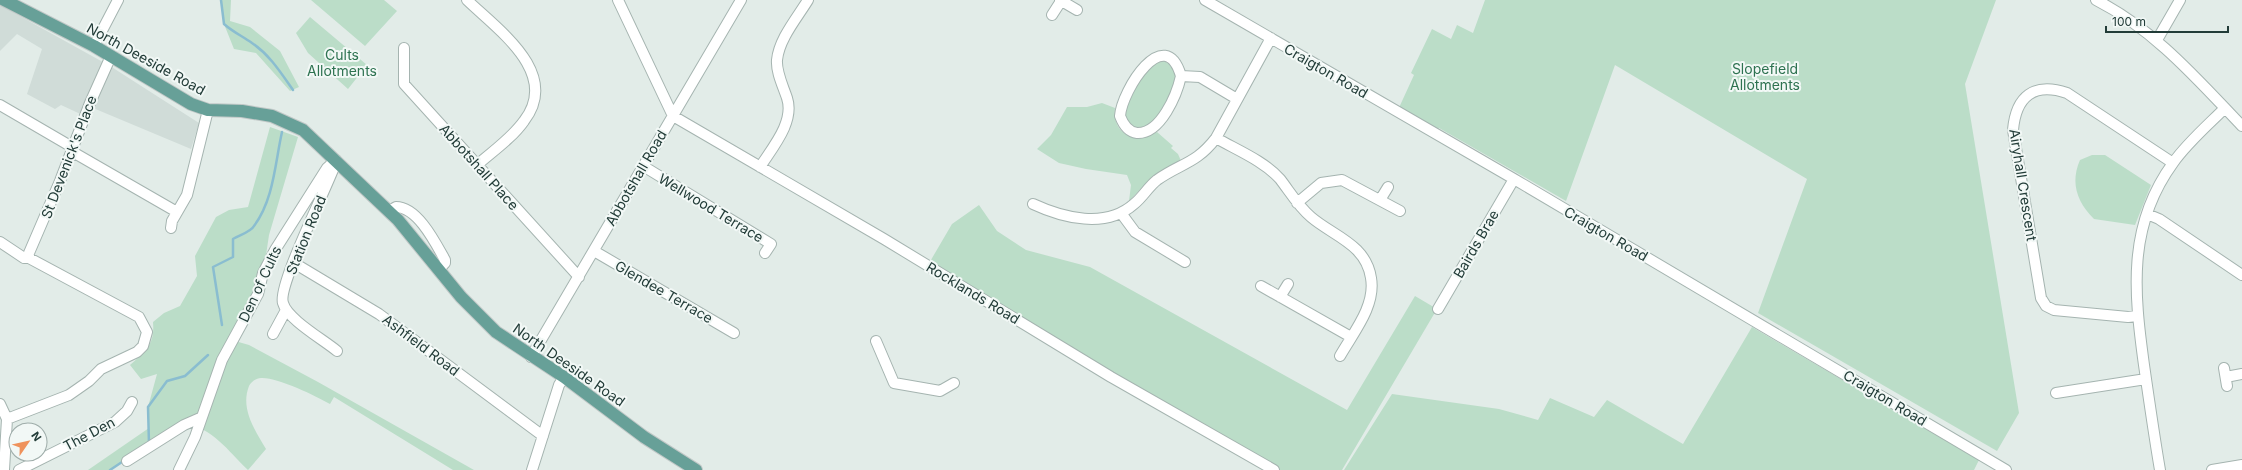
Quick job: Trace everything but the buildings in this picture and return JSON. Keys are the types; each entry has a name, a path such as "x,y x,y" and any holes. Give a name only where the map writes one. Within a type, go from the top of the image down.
{"main road":[{"name":"North Deeside Road","path":"4,0 94,46 156,85 190,104 208,110 254,113 282,119 303,130 390,211 476,314 496,332 531,357 564,377 644,437 696,470"}],"street":[{"path":"94,46 118,0"},
{"path":"467,0 522,53 529,64 534,77 535,93 532,109 524,122 477,165"},
{"path":"618,0 673,116"},
{"name":"Abbotshall Road","path":"531,357 741,0"},
{"path":"760,167 783,130 788,116 788,100 780,81 777,60 782,44 808,0"},
{"path":"1052,15 1060,0 1077,10"},
{"name":"Craigton Road","path":"1205,0 1514,179 2006,470"},
{"path":"2096,0 2130,20 2157,40 2182,63 2242,126"},
{"path":"2157,40 2180,0"},
{"path":"1033,204 1052,213 1070,218 1098,219 1121,213 1135,204 1157,180 1194,160 1207,149 1216,138 1271,38"},
{"name":"Abbotshall Place","path":"404,48 404,84 579,277"},
{"name":"St Devenick's Place","path":"29,256 111,56"},
{"path":"1161,56 1168,58 1175,64 1181,76 1172,101 1158,122 1146,132 1133,132 1128,129 1120,116 1121,108 1126,94 1142,67 1154,58 1161,56"},
{"path":"1181,76 1200,77 1237,99"},
{"name":"Airyhall Crescent","path":"2137,316 2128,317 2054,310 2046,306 2041,298 2013,130 2014,116 2019,105 2028,95 2040,89 2054,88 2067,93 2173,163"},
{"path":"0,105 177,212"},
{"path":"2160,470 2137,316 2136,262 2147,214 2158,189 2173,163 2226,108"},
{"path":"171,228 177,212 187,195 208,110"},
{"name":"Rocklands Road","path":"673,116 884,239 1111,377 1274,470"},
{"path":"1216,138 1267,168 1280,180 1297,203 1310,217 1349,242 1365,261 1371,278 1370,298 1364,315 1340,356"},
{"name":"Station Road","path":"286,310 282,297 294,263 336,160"},
{"name":"Den of Cults","path":"179,470 195,437 200,418 222,360 258,294 264,273 275,250 327,168 336,160"},
{"name":"Wellwood Terrace","path":"643,166 771,244 765,253"},
{"name":"Bairds Brae","path":"1438,309 1514,179"},
{"path":"1297,203 1320,183 1342,180 1400,211"},
{"path":"1380,200 1388,187"},
{"path":"1121,213 1135,232 1185,262"},
{"path":"2147,214 2159,219 2242,275"},
{"path":"0,242 24,258 29,256 139,317 147,332 143,346 137,352 101,369 89,381 69,395 7,420"},
{"name":"Glendee Terrace","path":"594,251 734,333"},
{"name":"Ashfield Road","path":"294,263 379,314 543,436"},
{"path":"1280,297 1288,284"},
{"path":"1261,286 1351,337"},
{"path":"272,334 286,310 337,351"},
{"path":"876,341 894,383 940,391 954,383"},
{"path":"2226,377 2242,374"},
{"path":"532,470 559,385 564,377"},
{"path":"2057,393 2146,379"},
{"name":"The Den","path":"19,470 115,422 127,411 132,402"},
{"path":"0,404 7,420 4,470"},
{"path":"127,462 184,425 200,418"},
{"path":"2212,470 2242,465"}],"shaded area":[{"path":"0,5 110,66 199,123 191,149 93,108 89,118 61,105 55,109 27,94 42,49 17,34 0,51"}],"green space":[{"path":"221,0 231,0 230,21 250,27 280,51 299,87 290,91 256,53 234,49 224,24"},
{"path":"311,0 384,0 397,11 365,46"},
{"name":"Slopefield Allotments","path":"1485,0 1996,0 1965,84 2019,413 1997,451 1758,313 1807,179 1615,65 1566,201 1439,128 1436,134 1397,112 1414,75 1411,73 1432,29 1451,39 1457,25 1473,33"},
{"name":"Cults Allotments","path":"310,17 367,65 348,89 308,53 296,33"},
{"path":"1161,60 1171,65 1175,73 1175,82 1172,92 1167,103 1154,121 1147,127 1133,128 1124,117 1132,91 1146,70"},
{"path":"1102,103 1115,108 1117,125 1121,131 1134,137 1149,136 1157,132 1173,146 1171,148 1178,154 1181,161 1154,175 1129,201 1131,185 1127,175 1086,169 1059,163 1037,149 1051,135 1067,107 1087,107"},
{"path":"270,127 298,137 269,235 265,262 254,295 228,339 249,345 474,470 453,470 334,397 330,404 286,384 261,378 254,380 249,386 246,403 253,427 266,449 248,470 212,435 194,425 183,422 110,470 88,470 149,428 148,407 157,374 141,379 130,365 145,351 151,342 153,322 164,313 180,306 197,276 195,256 216,217 229,210 248,207"},
{"path":"2092,155 2105,155 2151,185 2135,225 2094,219 2083,206 2077,192 2077,168 2080,160"},
{"path":"979,205 997,231 1026,250 1090,267 1347,410 1415,296 1437,309 1342,470 1274,470 928,265 952,224"},
{"path":"1752,327 1979,460 1974,470 1344,470 1392,394 1499,409 1538,420 1550,398 1594,417 1607,400 1683,444"}],"waterway":[{"path":"221,0 224,24 264,53 275,65 293,90"},
{"path":"222,325 213,267 233,257 233,239 250,230 261,215 270,193 282,132"},
{"path":"149,444 148,407 167,381 185,376 208,355"},
{"path":"110,470 125,460"}]}
